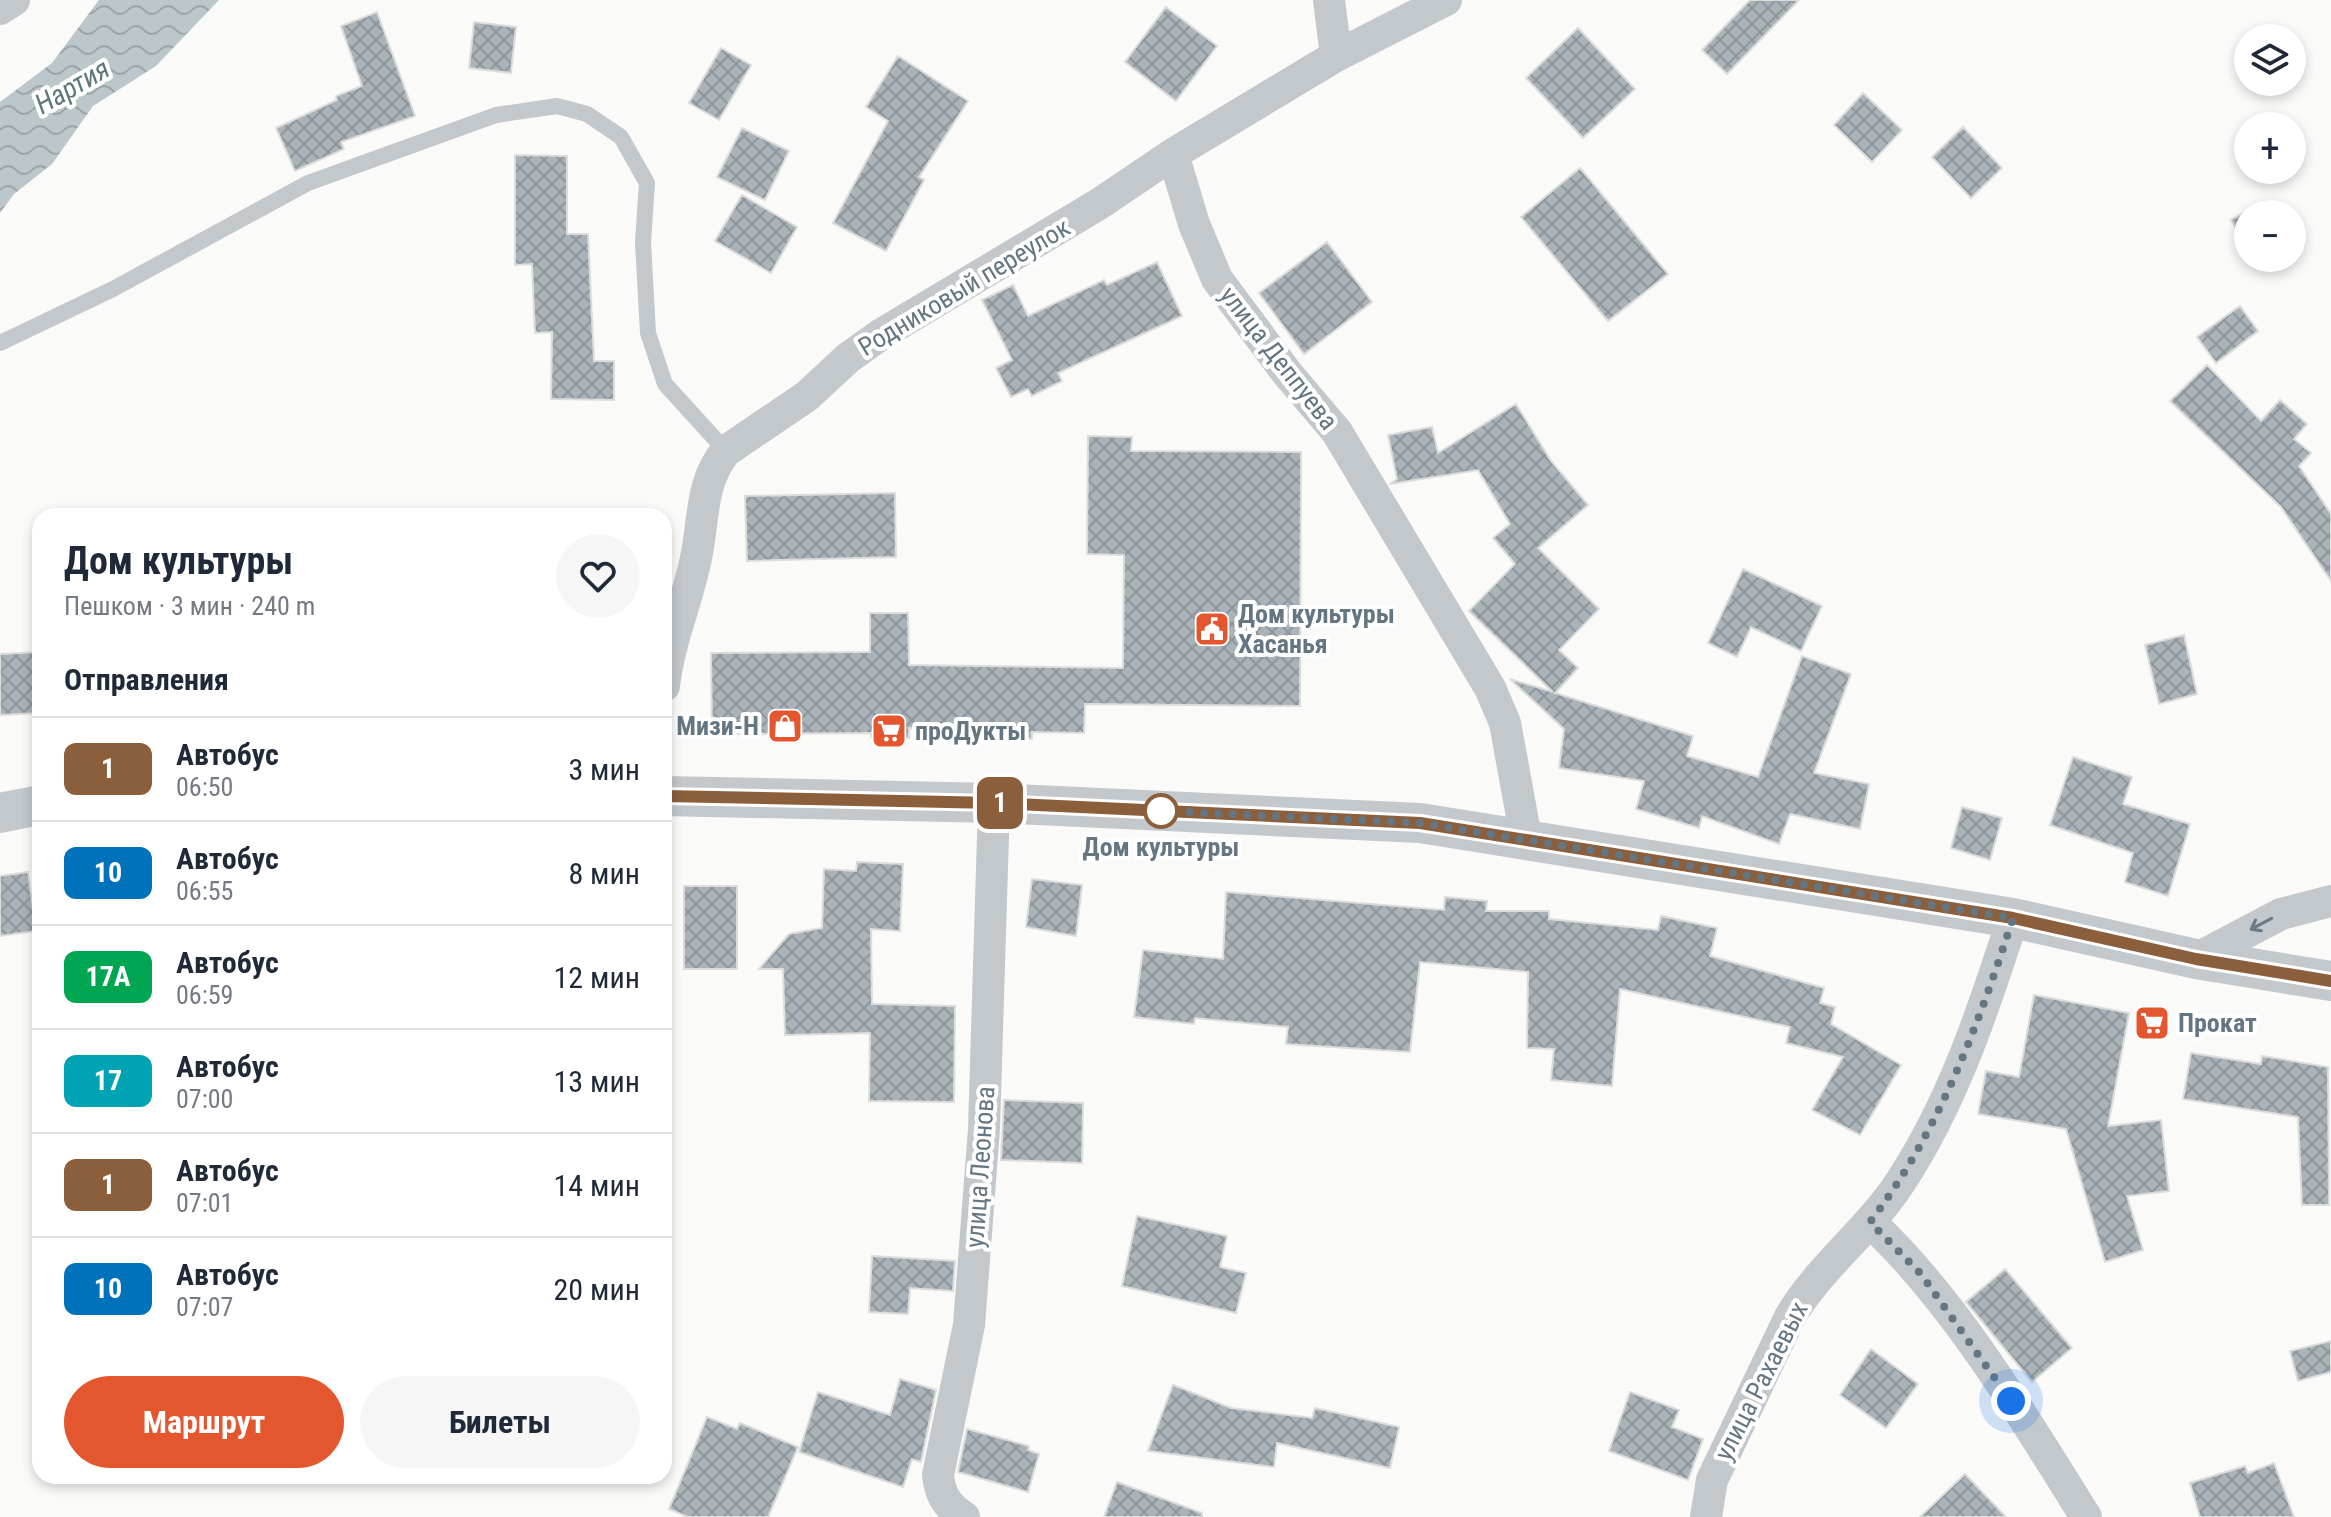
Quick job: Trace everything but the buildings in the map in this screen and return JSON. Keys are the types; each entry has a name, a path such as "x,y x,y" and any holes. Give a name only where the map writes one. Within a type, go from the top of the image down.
{"street":[{"path":"0,9 14,0"},
{"path":"1329,0 1336,56"},
{"path":"1173,154 1336,56 1446,0"},
{"name":"Родниковый переулок","path":"672,640 696,559 707,485 715,464 726,451 807,396 848,358 880,335 1099,204 1173,154"},
{"name":"улица Деппуева","path":"1173,154 1194,224 1217,279 1287,373 1337,432 1490,688 1505,723 1526,838"},
{"path":"672,796 994,803 1420,823 2013,918 2196,959 2331,981"},
{"name":"улица Леонова","path":"964,1517 951,1509 940,1493 938,1475 969,1325 984,1129 994,803"},
{"path":"0,813 32,807"},
{"path":"2196,959 2281,914 2331,901"},
{"name":"улица Рахаевых","path":"1706,1517 1712,1480 1790,1317 1803,1295 1870,1222 1902,1181 1943,1104 1986,1004 2013,918"},
{"path":"1870,1222 1921,1274 2011,1401 2086,1517"}],"lane":[{"path":"0,343 113,289 308,183 496,115 557,106 587,114 621,137 647,183 643,242 648,333 665,384 726,451"}],"water":[{"name":"Нартия","path":"99,0 219,0 156,66 93,106 52,164 14,194 0,213 0,102 52,63"}],"bus line":[{"name":"1","path":"672,796 994,803 1420,823 2013,918 2196,959 2331,981"}],"place":[{"name":"Дом культуры Хасанья","path":"1212,629"},
{"name":"Мизи-Н","path":"785,726"},
{"name":"проДукты","path":"889,731"},
{"name":"Дом культуры","path":"1161,811"},
{"name":"Прокат","path":"2152,1023"}],"route":[{"path":"1161,811 1420,823 2013,918 1986,1004 1943,1104 1902,1181 1870,1222 1921,1274 2011,1401"}]}
